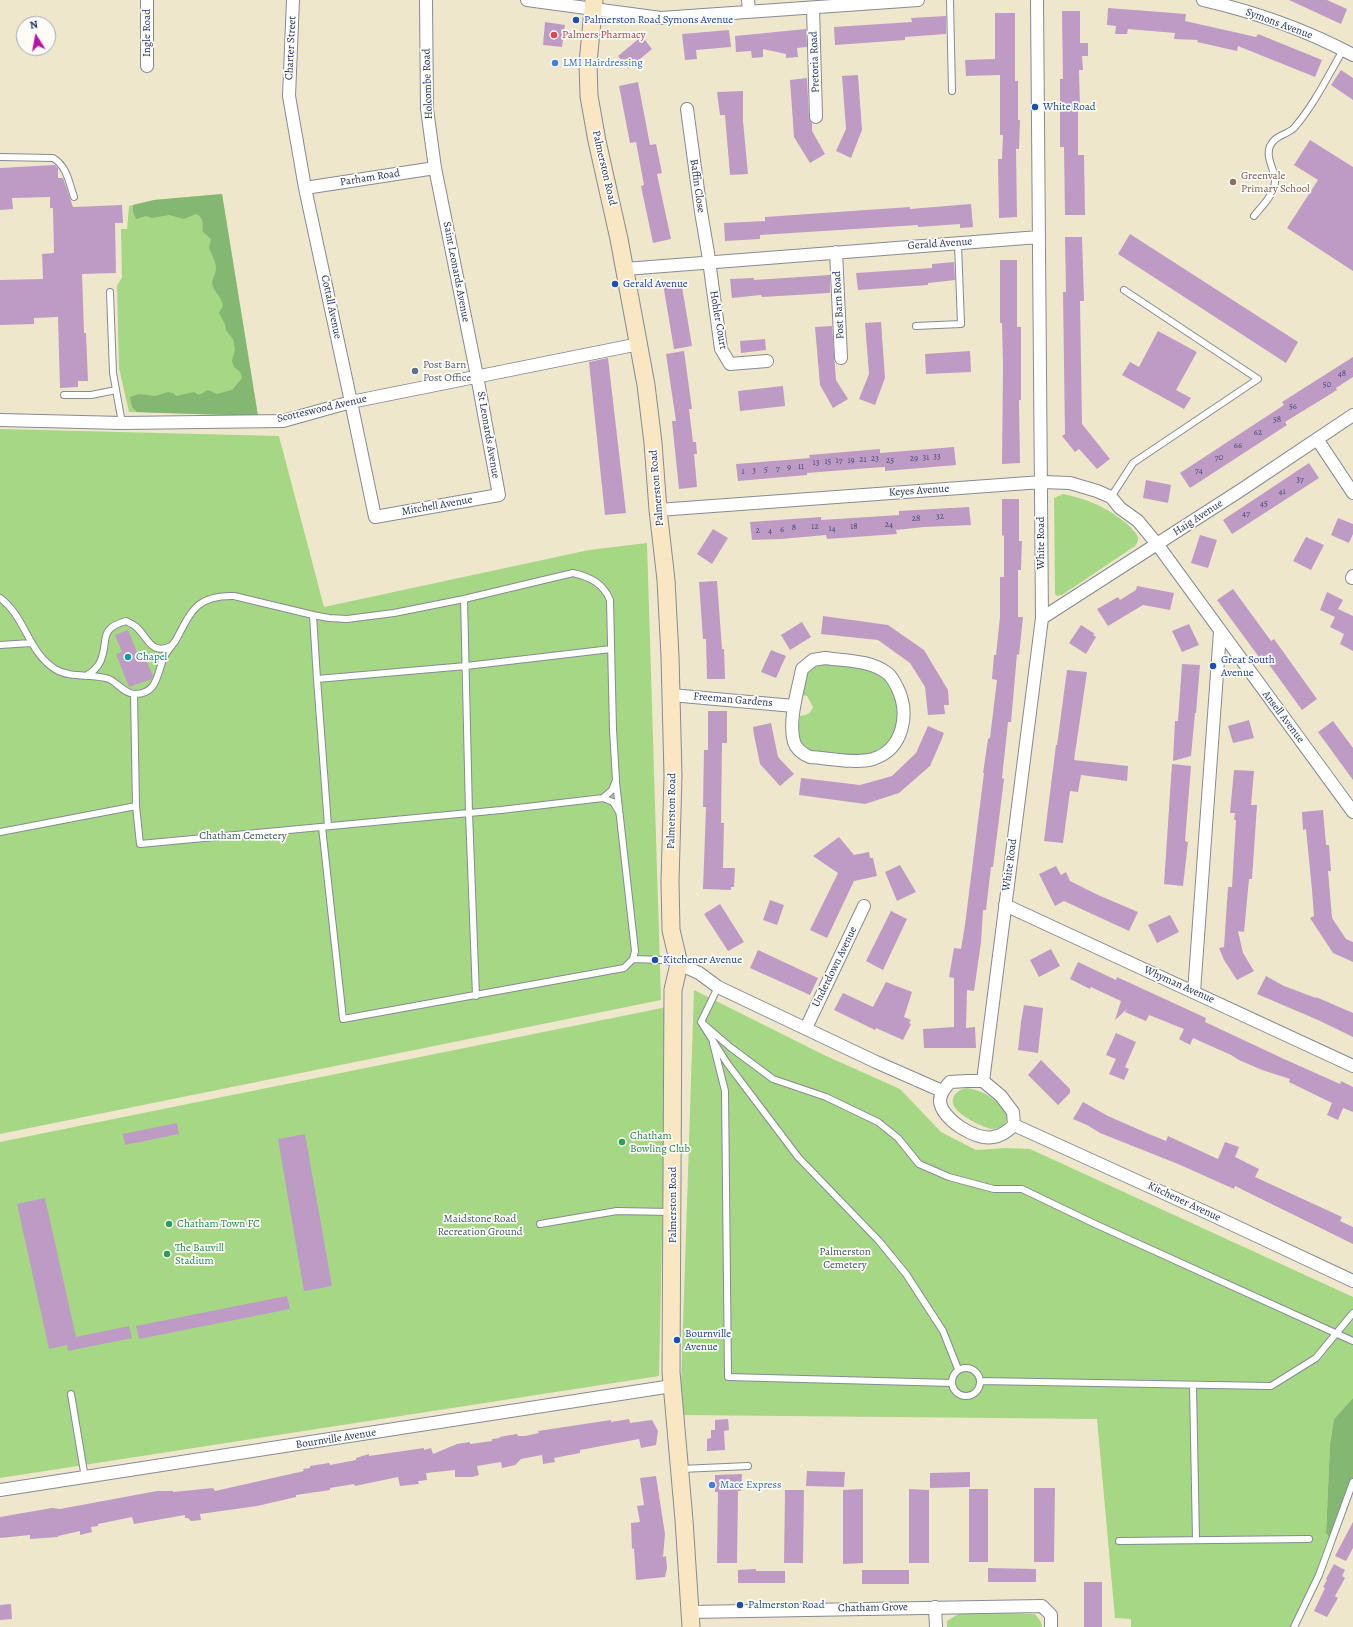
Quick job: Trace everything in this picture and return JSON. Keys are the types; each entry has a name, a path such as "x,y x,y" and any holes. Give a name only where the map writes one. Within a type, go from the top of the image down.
{"street":[{"name":"Ingle Road","path":"147,0 147,66"},
{"name":"Charter Street","path":"289,96 293,0"},
{"name":"Holcombe Road","path":"426,0 427,110 435,168"},
{"path":"527,0 594,5 661,18 749,6 814,8 918,0"},
{"name":"White Road","path":"983,1081 1042,618 1037,0"},
{"name":"Symons Avenue","path":"1202,0 1227,5 1306,32 1348,52"},
{"name":"Palmerston Road","path":"594,5 588,63 589,96 597,141 613,208 625,269 650,413 658,510 666,580 673,776 670,881 672,930 679,964 673,990 672,1386 691,1619"},
{"name":"Pretoria Road","path":"814,8 816,117"},
{"name":"Cottall Avenue","path":"289,96 304,188 352,402 375,517"},
{"name":"Baffin Close","path":"687,109 709,262"},
{"name":"Parham Road","path":"304,188 435,168"},
{"name":"Saint Leonards Avenue","path":"435,168 477,376"},
{"name":"Gerald Avenue","path":"625,269 1040,237"},
{"name":"Post Barn Road","path":"836,252 841,358"},
{"name":"Hohler Court","path":"709,262 721,349 730,364 767,361"},
{"name":"Scotteswood Avenue","path":"0,420 108,423 284,421 352,402 639,344"},
{"name":"St Leonards Avenue","path":"477,376 499,495"},
{"name":"Haig Avenue","path":"1042,618 1353,415"},
{"path":"1317,439 1353,493"},
{"name":"Keyes Avenue","path":"658,510 1042,482 1070,484 1111,497 1120,508 1138,521 1157,544"},
{"name":"Mitchell Avenue","path":"375,517 499,495"},
{"name":"Ansell Avenue","path":"1157,544 1353,812"},
{"path":"1194,992 1220,632"},
{"path":"825,658 869,664 880,668 889,674 902,696 905,712 902,726 894,744 884,753 864,761 810,756 802,753 794,743 794,706 802,669 813,660 825,658"},
{"name":"Freeman Gardens","path":"671,694 794,706"},
{"name":"Whyman Avenue","path":"1005,905 1353,1066"},
{"name":"Underdown Avenue","path":"806,1028 864,906"},
{"path":"679,964 699,973 718,987 942,1091"},
{"path":"983,1081 1008,1104 1013,1112 1014,1125 1009,1130 993,1138 974,1134 963,1129 942,1110 940,1101 942,1091 950,1082 983,1081"},
{"name":"Kitchener Avenue","path":"1014,1125 1212,1215 1353,1282"},
{"name":"Bournville Avenue","path":"0,1490 672,1386"},
{"name":"Chatham Grove","path":"691,1619 935,1607 1042,1606 1052,1615 1051,1627"},
{"path":"935,1607 936,1627"}],"lane":[{"path":"950,0 952,91"},
{"path":"1254,216 1270,195 1275,182 1270,161 1270,146 1278,137 1293,129 1348,52"},
{"path":"0,157 53,158 60,162 65,170 74,196"},
{"path":"916,326 960,324 958,244"},
{"path":"1111,497 1132,463 1258,379 1124,290"},
{"path":"110,292 113,373 122,423"},
{"path":"64,395 91,395 116,390"},
{"path":"0,598 9,605 40,657 56,670 72,675 110,680 120,688 134,694 147,691 157,683 164,656 173,645 187,617 196,606 220,596 234,596 313,615 347,619 394,613 464,599 574,573 586,576 602,586 610,600 616,780 635,951 633,959 624,968 476,996 343,1018 325,826 313,615"},
{"path":"464,599 469,813 476,996"},
{"path":"86,676 95,669 101,660 108,631 115,625 126,621 135,626 157,649 165,649 173,645"},
{"path":"0,645 31,643"},
{"path":"317,680 466,666 611,649"},
{"path":"134,694 136,806 140,844 469,813 603,798 613,802 620,814"},
{"path":"603,798 612,790 616,780"},
{"path":"0,832 136,806"},
{"path":"633,959 663,960 679,964"},
{"path":"701,1022 718,987"},
{"path":"701,1022 713,1043 798,1157 879,1241 906,1274 943,1331 958,1369"},
{"path":"701,1022 730,1047 773,1079 826,1097 878,1122 898,1138 919,1164 949,1177 994,1189 1022,1189 1094,1224 1353,1341"},
{"path":"713,1043 725,1090 728,1377 952,1383"},
{"path":"540,1224 617,1211 673,1212"},
{"path":"980,1381 1271,1386 1316,1358 1353,1314"},
{"path":"968,1368 977,1373 980,1381 977,1391 968,1396 959,1394 955,1391 952,1383 958,1369 968,1368"},
{"path":"1193,1385 1196,1540"},
{"path":"70,1394 85,1478"},
{"path":"679,1469 748,1466"},
{"path":"1294,1627 1319,1575 1353,1482"},
{"path":"1119,1541 1309,1539"}],"green space":[{"path":"222,194 258,416 129,412 119,368 117,286 122,277 121,229 127,229 129,206 154,200"},
{"path":"222,194 258,416 137,412 132,407 130,397 139,394 155,396 168,392 173,393 176,396 194,392 199,395 208,390 217,394 232,390 242,378 240,372 234,367 232,361 235,349 233,339 226,330 225,324 219,313 223,306 212,285 216,266 209,248 211,239 203,232 201,218 196,214 184,219 169,215 152,218 146,216 136,219 133,211 133,205 154,200"},
{"name":"Chatham Cemetery","path":"0,429 279,436 324,607 589,550 647,543 661,1000 0,1134"},
{"path":"1063,494 1098,505 1111,512 1124,521 1134,531 1138,539 1135,546 1062,595 1057,596 1055,594 1054,498"},
{"path":"827,664 873,671 884,677 891,686 896,698 898,710 897,722 894,734 887,744 877,751 862,756 837,755 813,751 807,748 801,741 799,737 800,716 808,714 813,707 807,696 802,695 806,678 815,667"},
{"name":"Palmerston Cemetery","path":"694,990 824,1055 900,1089 941,1132 976,1150 1006,1148 1030,1149 1353,1297 1353,1398 1334,1419 1330,1444 1326,1533 1332,1541 1294,1627 1131,1627 1131,1619 1115,1618 1097,1419 680,1415"},
{"name":"Maidstone Road Recreation Ground","path":"667,1007 659,1376 0,1478 0,1142"},
{"path":"967,1088 986,1094 996,1101 1009,1116 1004,1125 992,1129 980,1125 970,1120 955,1108 953,1104 954,1097 959,1091"},
{"path":"1353,1398 1353,1482 1332,1541 1326,1533 1330,1444 1334,1419"},
{"path":"964,1612 1035,1614 1041,1622 1042,1627 947,1627 947,1621"}],"building":[{"path":"1289,0 1327,0 1347,9 1341,24"},
{"path":"1108,8 1186,14 1185,21 1256,37 1258,34 1322,60 1315,77 1238,46 1237,51 1197,42 1198,40 1174,39 1175,33 1128,29 1127,34 1115,34 1116,26 1107,25"},
{"path":"1062,11 1080,11 1080,43 1088,43 1088,56 1082,56 1083,70 1079,70 1080,109 1078,109 1078,155 1084,155 1085,215 1065,215 1064,147 1060,147 1060,79 1063,79"},
{"path":"995,13 1015,13 1015,81 1018,81 1018,120 1020,120 1019,149 1016,149 1017,217 999,218 998,159 1002,159 1003,135 1000,135 1000,75 966,76 965,60 995,59"},
{"path":"946,16 946,34 905,37 905,40 835,45 834,27 912,22 911,18"},
{"name":"Palmers Pharmacy","path":"545,22 565,25 562,47 543,45"},
{"path":"806,29 807,47 797,48 798,57 786,58 786,54 763,49 763,57 752,58 751,51 736,52 735,36"},
{"path":"729,30 731,47 696,50 697,59 685,60 682,34"},
{"path":"642,36 652,49 628,69 618,56"},
{"path":"1341,70 1353,78 1353,100 1331,85"},
{"path":"858,75 862,130 851,158 836,151 846,129 842,76"},
{"path":"807,78 809,118 812,123 812,131 825,154 810,163 794,137 790,80"},
{"path":"638,82 650,145 656,144 662,173 657,174 671,239 653,243 641,186 644,185 636,142 630,143 619,86"},
{"path":"743,91 743,121 748,174 730,175 725,115 720,115 717,92"},
{"path":"1310,140 1353,167 1353,271 1287,228 1318,180 1294,165"},
{"path":"55,165 58,168 58,178 63,178 73,207 122,205 123,223 115,223 116,273 82,274 84,333 86,333 88,381 78,381 78,387 60,388 58,317 34,318 34,324 0,325 0,280 43,279 42,254 54,253 53,208 50,208 50,197 12,198 13,209 0,210 0,168"},
{"path":"971,204 973,227 960,228 960,224 918,227 918,225 760,235 760,239 725,241 724,223 765,221 765,217"},
{"path":"1130,234 1298,342 1286,363 1118,254"},
{"path":"1065,237 1082,237 1084,301 1080,301 1082,424 1110,459 1097,469 1079,449 1075,452 1062,436 1065,434 1063,292 1066,292"},
{"path":"1000,260 1017,260 1017,327 1021,327 1021,400 1019,400 1020,463 1002,464 1003,365 1002,323 1000,323"},
{"path":"954,262 955,280 928,283 928,285 858,290 856,273 932,268 932,264"},
{"path":"830,275 830,293 762,297 761,295 732,298 730,279 754,278 754,280"},
{"path":"681,281 692,346 674,349 663,284"},
{"path":"881,322 885,378 875,405 859,399 869,374 865,323"},
{"path":"832,326 836,380 848,399 833,408 820,385 815,327"},
{"path":"1158,331 1197,352 1176,390 1191,398 1184,409 1122,375 1130,362 1139,367"},
{"path":"765,339 766,350 741,353 740,341"},
{"path":"684,351 692,409 689,409 693,442 696,442 697,454 694,454 697,487 679,489 672,421 676,421 666,354"},
{"path":"970,351 971,372 926,374 925,354"},
{"path":"1353,357 1353,377 1336,388 1337,390 1285,422 1287,425 1190,488 1180,473 1284,405 1282,402"},
{"path":"608,358 626,513 605,515 589,362"},
{"path":"783,386 785,406 740,411 738,391"},
{"path":"954,447 956,465 885,471 885,467 870,468 738,481 736,464 810,458 809,455 880,449 880,453"},
{"path":"1309,463 1319,478 1232,534 1223,520"},
{"path":"1146,480 1171,485 1168,503 1143,498"},
{"path":"1002,499 1019,499 1019,541 1022,541 1021,570 1018,570 1018,617 1023,617 1019,655 1017,654 1011,722 1008,722 1002,778 1004,779 993,867 991,867 986,910 983,910 981,942 974,991 967,990 966,1028 975,1027 976,1048 924,1048 923,1029 954,1027 954,978 949,977 954,948 961,949 965,925 983,773 988,739 990,738 997,680 992,679 1000,617 1000,577 1004,577"},
{"path":"969,507 971,525 924,527 896,530 897,534 827,539 826,535 752,540 750,522 821,517 821,520 899,515 899,511"},
{"path":"1338,518 1353,524 1353,534 1349,543 1331,535"},
{"path":"713,529 728,538 712,564 697,554"},
{"path":"1200,535 1217,540 1208,568 1191,563"},
{"path":"1306,537 1324,545 1311,570 1293,561"},
{"path":"717,581 722,649 724,649 725,679 707,679 706,639 703,639 699,582"},
{"path":"1137,586 1174,593 1170,610 1143,605 1108,626 1097,609 1118,597 1120,600 1136,590"},
{"path":"1233,589 1271,641 1274,639 1317,699 1302,710 1262,655 1259,657 1217,600"},
{"path":"1327,592 1343,600 1338,609 1353,616 1353,651 1340,644 1344,634 1330,627 1335,617 1320,610"},
{"path":"823,616 888,625 924,650 948,690 949,705 944,705 945,714 928,715 925,687 910,663 878,640 821,634"},
{"path":"802,622 811,637 790,650 781,635"},
{"path":"1189,624 1199,645 1182,652 1172,631"},
{"path":"1081,625 1095,634 1093,635 1096,637 1086,654 1069,643"},
{"name":"Chapel","path":"128,630 141,662 146,660 153,676 152,679 129,687 116,654 122,652 115,635"},
{"path":"771,650 786,656 776,678 761,672"},
{"path":"1182,664 1200,665 1196,713 1191,756 1173,761 1175,721 1178,721"},
{"path":"1067,670 1087,672 1074,760 1128,766 1127,781 1081,775 1078,792 1070,791 1063,843 1044,841"},
{"path":"708,711 727,711 727,743 722,743 721,823 724,823 723,868 735,868 734,887 731,887 731,890 703,889 706,807 703,807 704,750 708,750"},
{"path":"1249,720 1254,738 1233,743 1228,726"},
{"path":"1333,721 1353,748 1353,780 1318,732"},
{"path":"771,723 778,757 794,774 780,786 760,764 754,735 753,727"},
{"path":"928,726 944,733 941,741 930,766 899,793 865,804 799,795 801,778 860,785 892,776 916,753"},
{"path":"1172,764 1191,766 1185,841 1188,842 1183,886 1164,884"},
{"path":"1234,770 1254,771 1251,805 1257,805 1252,879 1249,879 1244,932 1238,931 1243,953 1254,971 1237,980 1224,960 1219,948 1224,947 1228,887 1232,887 1236,820 1234,820 1235,813 1230,813"},
{"path":"1323,810 1326,845 1329,845 1331,871 1328,871 1332,918 1346,939 1353,942 1353,962 1333,953 1310,918 1314,916 1306,829 1303,830 1302,812"},
{"path":"839,837 854,855 869,852 870,858 873,858 877,876 854,881 827,938 810,930 838,873 813,856"},
{"path":"900,865 916,892 897,901 885,872"},
{"path":"1056,866 1061,875 1066,872 1070,881 1138,912 1129,931 1064,901 1055,906 1039,874"},
{"path":"770,900 784,905 777,925 763,920"},
{"path":"720,904 744,942 728,951 704,914"},
{"path":"891,911 907,919 883,970 866,961"},
{"path":"1170,915 1179,932 1157,943 1148,925"},
{"path":"1051,949 1060,966 1039,977 1030,960"},
{"path":"758,950 818,978 810,995 750,968"},
{"path":"1078,962 1116,980 1117,977 1206,1018 1205,1022 1284,1059 1340,1084 1341,1081 1353,1087 1353,1112 1343,1108 1338,1120 1327,1115 1332,1103 1289,1082 1290,1079 1262,1070 1193,1038 1190,1045 1179,1039 1184,1029 1149,1015 1146,1021 1125,1012 1127,1009 1115,1020 1121,1001 1091,987 1090,989 1070,979"},
{"path":"1266,976 1284,986 1316,997 1353,1013 1353,1037 1318,1020 1257,994"},
{"path":"886,982 912,992 904,1017 911,1020 909,1023 911,1024 903,1040 876,1028 875,1030 834,1010 843,993 873,1007"},
{"path":"1024,1005 1043,1008 1038,1053 1018,1050"},
{"path":"1116,1033 1136,1042 1125,1067 1129,1069 1124,1080 1109,1074 1116,1059 1106,1055"},
{"path":"1041,1060 1070,1089 1070,1093 1058,1105 1028,1075"},
{"path":"1083,1102 1108,1116 1149,1134 1166,1141 1168,1136 1218,1159 1225,1142 1239,1147 1235,1157 1259,1169 1255,1177 1342,1217 1340,1221 1353,1227 1353,1244 1235,1186 1234,1189 1178,1164 1100,1133 1073,1119"},
{"path":"177,1123 179,1134 125,1145 123,1134"},
{"path":"305,1134 332,1286 304,1291 278,1139"},
{"path":"45,1198 76,1337 129,1326 132,1338 68,1351 67,1345 49,1349 17,1204"},
{"path":"287,1296 290,1309 139,1339 136,1326"},
{"path":"629,1419 630,1423 652,1420 658,1431 656,1445 641,1448 639,1439 580,1450 580,1453 554,1458 555,1462 543,1464 542,1455 521,1459 515,1465 502,1468 501,1462 477,1466 479,1475 472,1477 455,1477 455,1470 426,1473 427,1480 418,1481 419,1484 400,1486 398,1477 355,1486 354,1484 330,1488 330,1490 296,1495 296,1497 257,1506 200,1514 201,1520 191,1521 188,1518 185,1518 185,1515 134,1524 132,1517 98,1524 98,1526 91,1527 92,1532 80,1535 80,1531 58,1537 30,1539 30,1535 0,1538 0,1517 52,1508 60,1509 157,1491 173,1492 213,1488 215,1491 304,1471 303,1469 310,1468 310,1466 329,1463 330,1465 356,1460 356,1458 369,1454 369,1456 431,1448 433,1454 457,1444 492,1441 492,1439 500,1438 499,1437 517,1434 518,1436 525,1436 539,1433 538,1431 611,1420 611,1422"},
{"path":"728,1419 729,1430 724,1431 725,1450 707,1451 707,1439 711,1438 711,1430 715,1430 715,1420"},
{"path":"807,1471 845,1472 844,1487 806,1486"},
{"path":"970,1472 970,1487 930,1488 930,1473"},
{"path":"742,1474 741,1491 738,1491 737,1563 717,1563 718,1492 715,1492 715,1475"},
{"path":"656,1476 665,1534 663,1557 666,1556 667,1568 665,1577 636,1580 634,1548 632,1549 631,1523 640,1522 637,1506 644,1505 640,1478"},
{"path":"1034,1488 1055,1488 1054,1562 1034,1562"},
{"path":"863,1489 863,1563 843,1564 843,1490"},
{"path":"909,1489 929,1490 929,1563 909,1563"},
{"path":"969,1489 988,1489 988,1562 969,1562"},
{"path":"785,1490 804,1490 803,1563 784,1563"},
{"path":"1353,1522 1353,1548 1346,1561 1335,1556"},
{"path":"1334,1564 1345,1570 1342,1576 1345,1578 1335,1596 1338,1598 1327,1617 1314,1611 1325,1588 1323,1587 1327,1580 1326,1579"},
{"path":"988,1568 1036,1569 1036,1582 988,1582"},
{"path":"756,1569 756,1571 785,1571 785,1583 738,1583 738,1570"},
{"path":"862,1570 909,1570 909,1584 862,1584"},
{"path":"1084,1582 1102,1582 1102,1627 1084,1627"},
{"path":"11,1604 12,1619 0,1620 0,1605"}],"place":[{"name":"Palmerston Road Symons Avenue","path":"576,20"},
{"name":"Palmers Pharmacy","path":"554,35"},
{"name":"LMI Hairdressing","path":"555,63"},
{"name":"White Road","path":"1035,107"},
{"name":"Greenvale Primary School","path":"1233,182"},
{"name":"Gerald Avenue","path":"615,284"},
{"name":"Post Barn Post Office","path":"415,371"},
{"name":"Chapel","path":"128,657"},
{"name":"Great South Avenue","path":"1213,666"},
{"name":"Kitchener Avenue","path":"655,960"},
{"name":"Chatham Bowling Club","path":"622,1142"},
{"name":"Chatham Town FC","path":"169,1224"},
{"name":"The Bauvill Stadium","path":"167,1254"},
{"name":"Bournville Avenue","path":"677,1340"},
{"name":"Mace Express","path":"712,1485"},
{"name":"Palmerston Road","path":"740,1605"}]}
